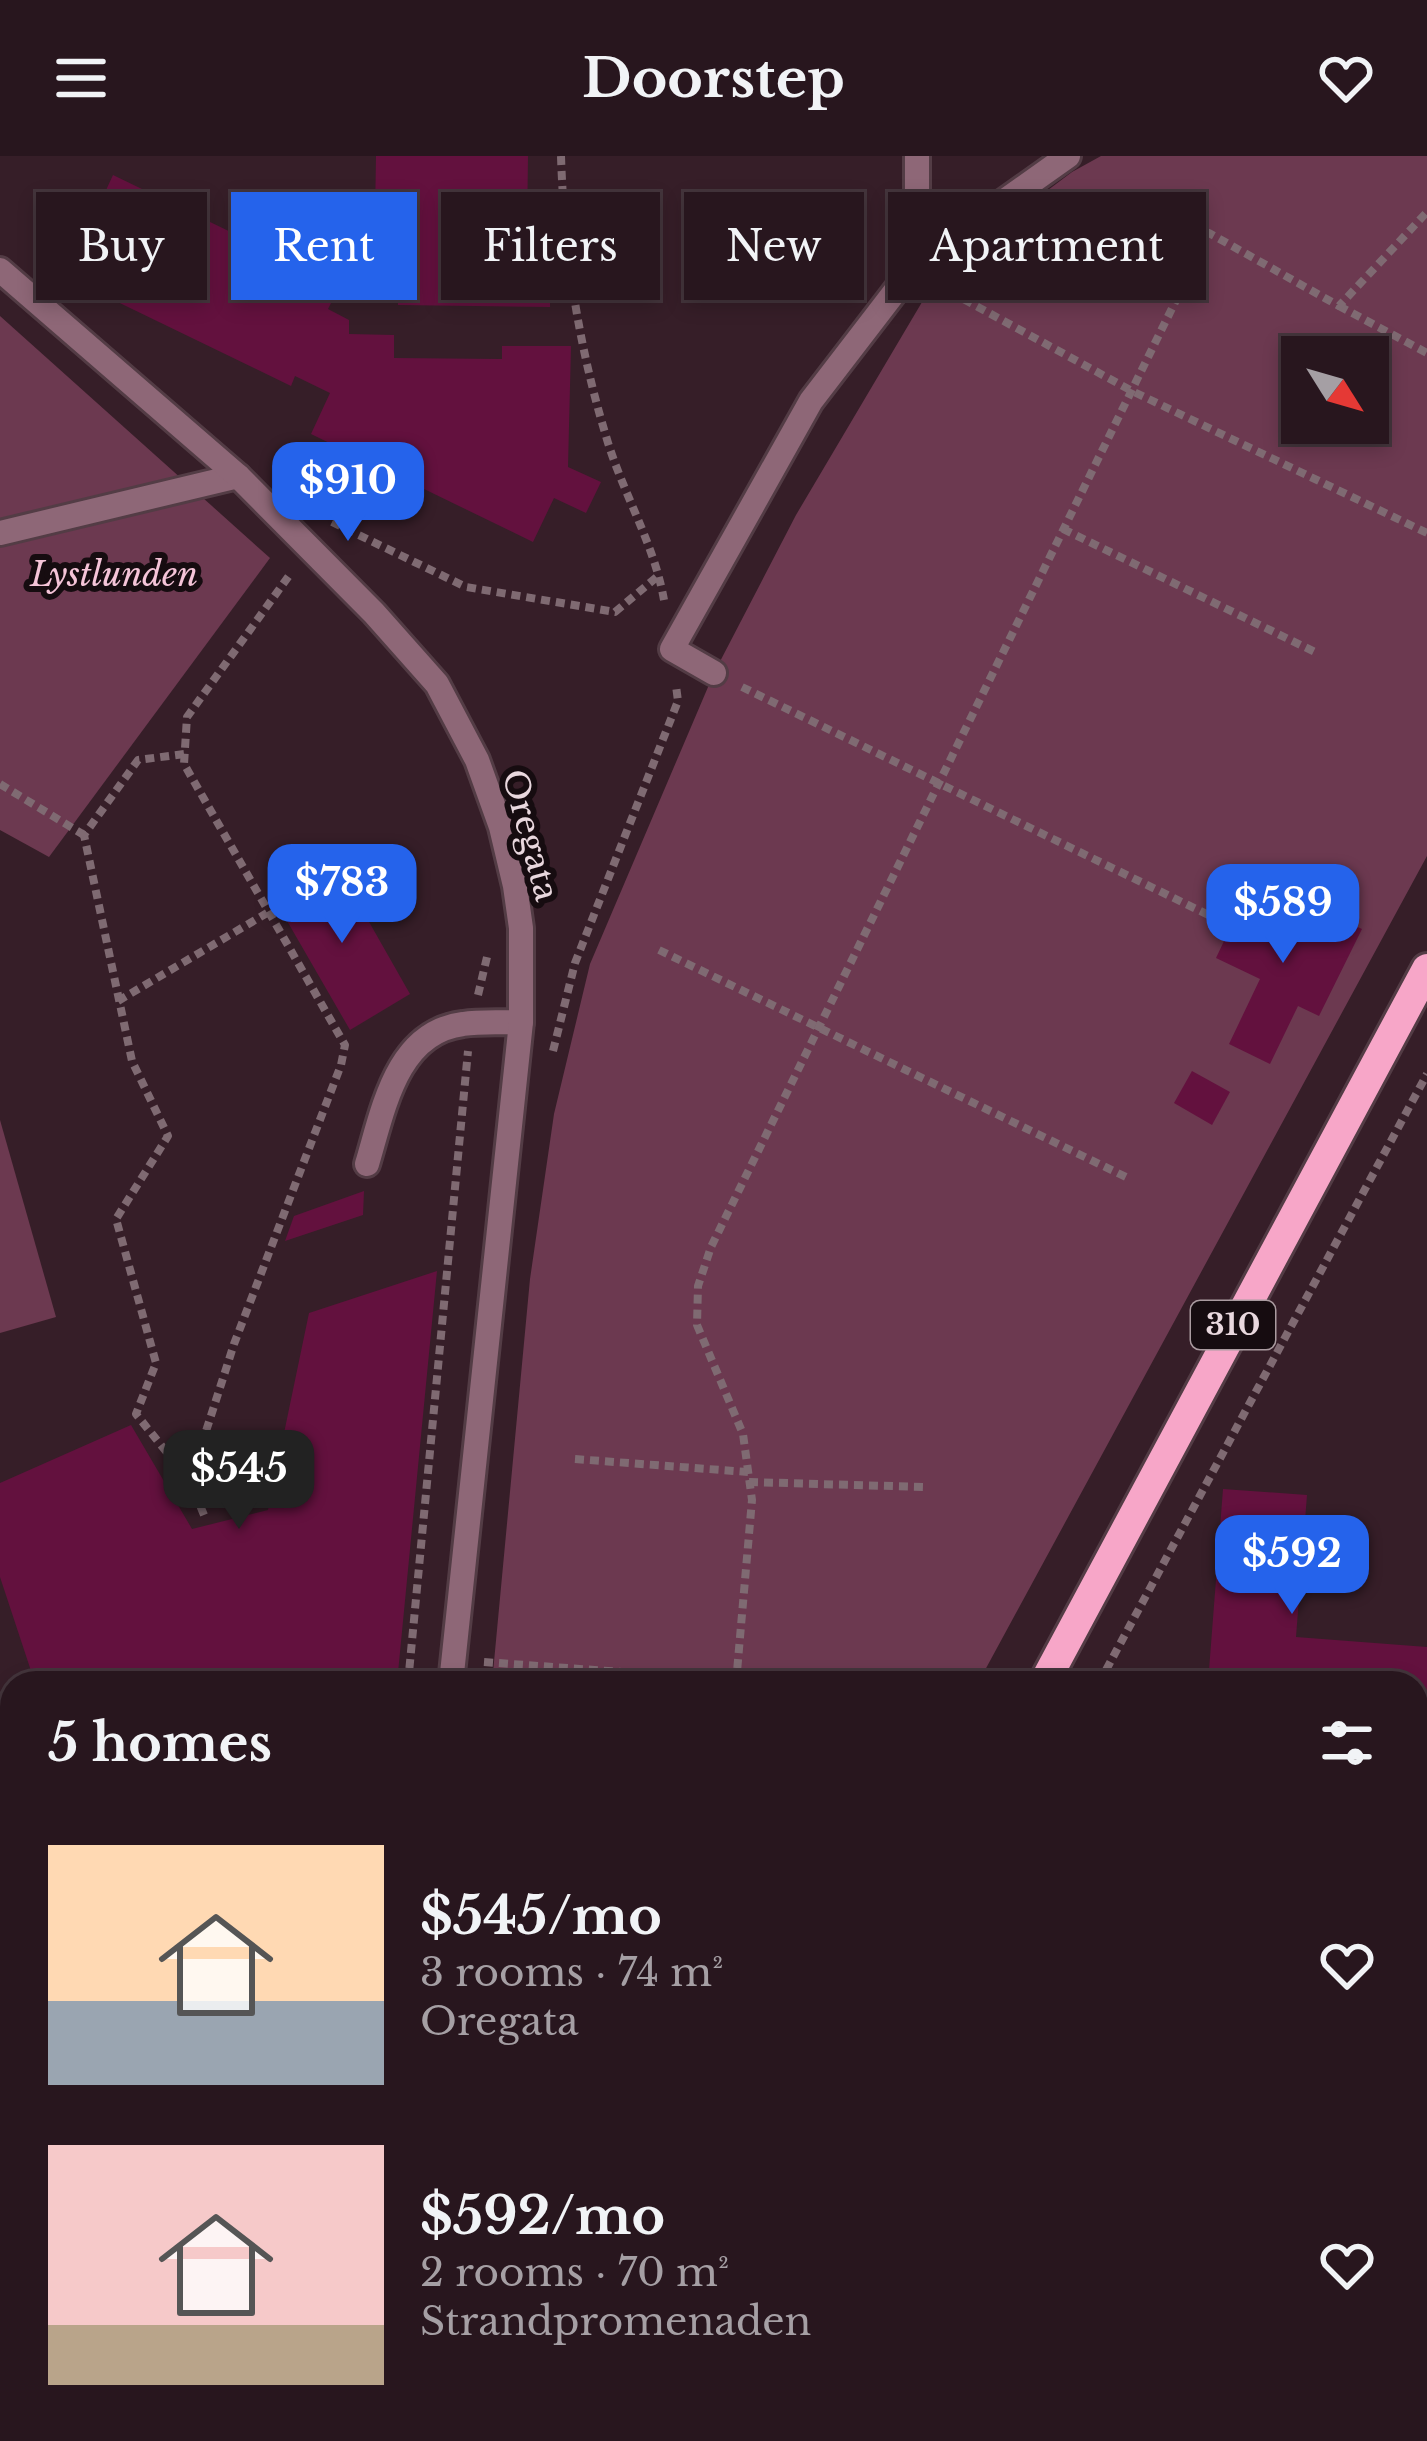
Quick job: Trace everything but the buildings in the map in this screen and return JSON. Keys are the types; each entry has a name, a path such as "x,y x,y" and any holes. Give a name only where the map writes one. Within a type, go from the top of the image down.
{"main road":[{"name":"310","path":"1050,1671 1427,969"}],"street":[{"path":"917,156 921,192"},
{"path":"1023,192 1068,156"},
{"name":"Oregata","path":"0,271 238,476 437,684 477,760 501,827 522,943 521,1022 453,1671"},
{"path":"714,673 672,649 811,401 899,300"},
{"path":"0,533 238,476"},
{"path":"367,1164 401,1064 435,1035 459,1024 521,1022"}],"path":[{"path":"550,1063 575,963 678,701 660,575 606,440 581,344 563,236 561,156"},
{"path":"1339,307 1427,212"},
{"path":"737,1671 752,1500 743,1434 697,1324 698,1286 712,1246 1209,233 1427,352"},
{"path":"965,300 1132,391 1427,533"},
{"path":"326,519 466,586 615,612 660,575"},
{"path":"1063,530 1319,654"},
{"path":"190,1481 234,1344 345,1046 194,787 184,754 187,717 309,548"},
{"path":"714,673 1231,926"},
{"path":"84,835 138,760 184,754"},
{"path":"0,784 84,835 132,1061 168,1136 116,1220 157,1364 136,1414 190,1481 204,1515"},
{"path":"118,1001 267,913"},
{"path":"659,950 1128,1178"},
{"path":"409,1671 471,1023"},
{"path":"1105,1671 1427,1074"},
{"path":"575,1459 749,1477 925,1487"},
{"path":"477,1662 594,1671"}],"green space":[{"path":"1101,156 1427,156 1427,856 985,1671 493,1671 530,1279 554,1114 590,964 714,673 796,515 923,300 1206,300 1206,192 1045,192 1072,172"},
{"name":"Lystlunden","path":"0,316 270,558 49,857 0,830"},
{"path":"0,1120 56,1317 0,1333"}]}
